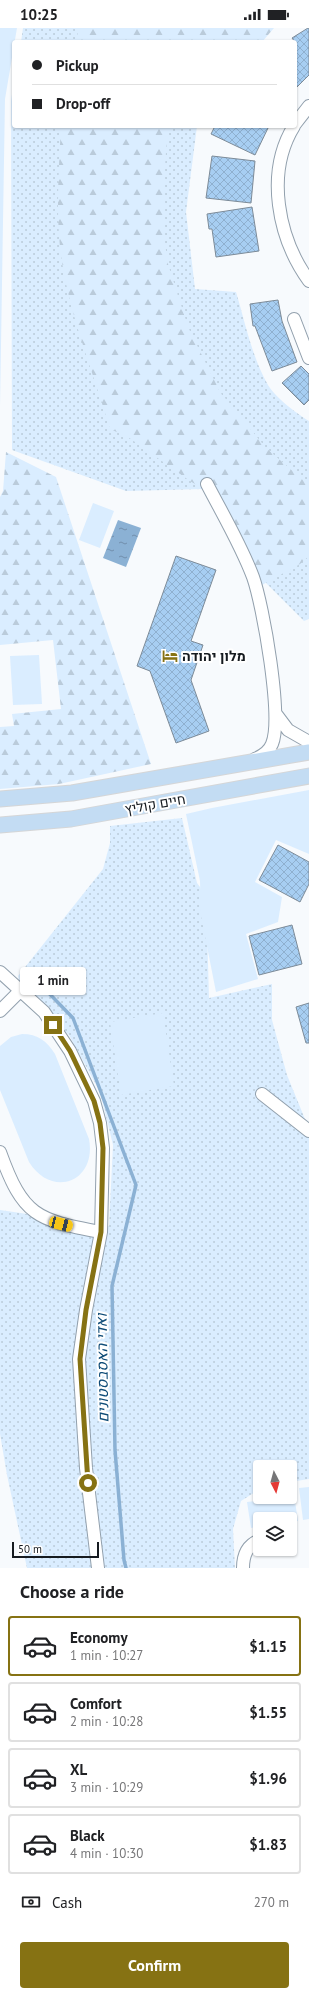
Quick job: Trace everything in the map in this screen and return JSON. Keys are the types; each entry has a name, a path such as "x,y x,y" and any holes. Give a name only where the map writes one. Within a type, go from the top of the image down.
{"main road":[{"name":"חיים קוליץ","path":"0,800 72,793 309,752"},
{"name":"חיים קוליץ","path":"0,825 71,819 309,776"}],"street":[{"path":"297,121 309,106"},
{"path":"292,128 282,148 278,182 279,205 290,247 300,268 309,281"},
{"path":"294,319 309,358"},
{"path":"207,484 247,563 258,594 264,618 276,714 275,735 269,750 257,758 244,763"},
{"path":"276,714 288,730 309,742"},
{"path":"0,972 44,1012 70,1051 94,1101 100,1123 103,1148 101,1232 86,1310 80,1359 86,1468 98,1568"},
{"path":"0,1011 21,990"},
{"path":"262,1094 309,1131"},
{"path":"0,1152 8,1174 21,1199 36,1214 52,1222 101,1232"},
{"path":"243,1568 243,1559 247,1548 253,1544"}],"green space":[{"path":"0,28 17,28 15,40 12,40 12,58 5,99 0,407"},
{"path":"23,28 252,28 242,40 21,40"},
{"path":"78,28 274,28 264,40 77,40"},
{"path":"12,94 12,128 197,128 186,212 195,289 236,292 253,351 268,385 292,410 309,421 309,619 304,621 264,581 204,489 126,491 12,450 11,101"},
{"path":"61,128 168,128 163,191 163,230 168,264 188,327 220,392 266,448 309,485 309,556 300,564 259,586 212,494 190,481 128,437 110,429 81,340 68,294 60,247 58,187"},
{"path":"6,452 56,477 151,764 59,784 0,789 0,727 14,726 12,714 61,709 53,640 0,645 0,497 3,491"},
{"path":"93,503 114,511 100,548 79,540"},
{"path":"39,655 42,704 13,705 10,656"},
{"path":"309,790 309,854 276,840 255,882 282,897 278,922 246,934 258,979 216,992 201,916 200,881 186,814"},
{"path":"182,818 197,883 206,895 209,998 272,984 272,1020 287,1075 309,1129 309,1479 297,1481 297,1460 253,1460 253,1493 241,1501 233,1529 235,1568 27,1568 7,1475 0,1434 0,1210 109,1226 113,1145 100,1092 69,1035 21,990 18,976 103,869 110,843 110,826"},
{"path":"163,1013 174,1086 121,1095 110,1022"},
{"path":"22,1034 33,1035 42,1039 49,1045 55,1054 89,1139 90,1154 86,1166 80,1175 71,1180 60,1182 49,1180 39,1173 29,1162 0,1090 0,1046 11,1037"},
{"path":"309,1487 309,1519 303,1520 299,1488"},
{"path":"253,1501 253,1504 295,1504 297,1512 253,1512 253,1528 251,1528 247,1502"}],"water":[{"path":"118,520 141,528 126,567 103,558"}],"building":[{"path":"309,28 309,75 297,87 297,40 294,40 292,38"},
{"path":"214,128 268,128 255,155 211,134"},
{"path":"212,156 255,161 251,203 206,198"},
{"path":"252,207 259,251 216,257 212,229 209,229 207,214"},
{"path":"278,300 282,321 297,362 272,371 255,326 253,326 250,304"},
{"path":"301,366 309,374 309,400 304,405 282,383"},
{"name":"מלון יהודה","path":"176,556 216,570 191,641 203,645 191,680 209,731 176,743 150,671 137,666"},
{"path":"278,845 309,862 309,884 300,902 259,880"},
{"path":"292,925 302,964 259,975 249,936"},
{"path":"309,1003 309,1043 306,1043 296,1007"}],"waterway":[{"name":"ואדי האסבסטונים","path":"37,981 73,1018 136,1185 112,1286 115,1450 124,1560 126,1568"}],"place":[{"name":"מלון יהודה","path":"170,656"}],"route":[{"path":"53,1025 70,1051 94,1101 100,1123 103,1148 101,1232 86,1310 80,1359 88,1483"}]}
